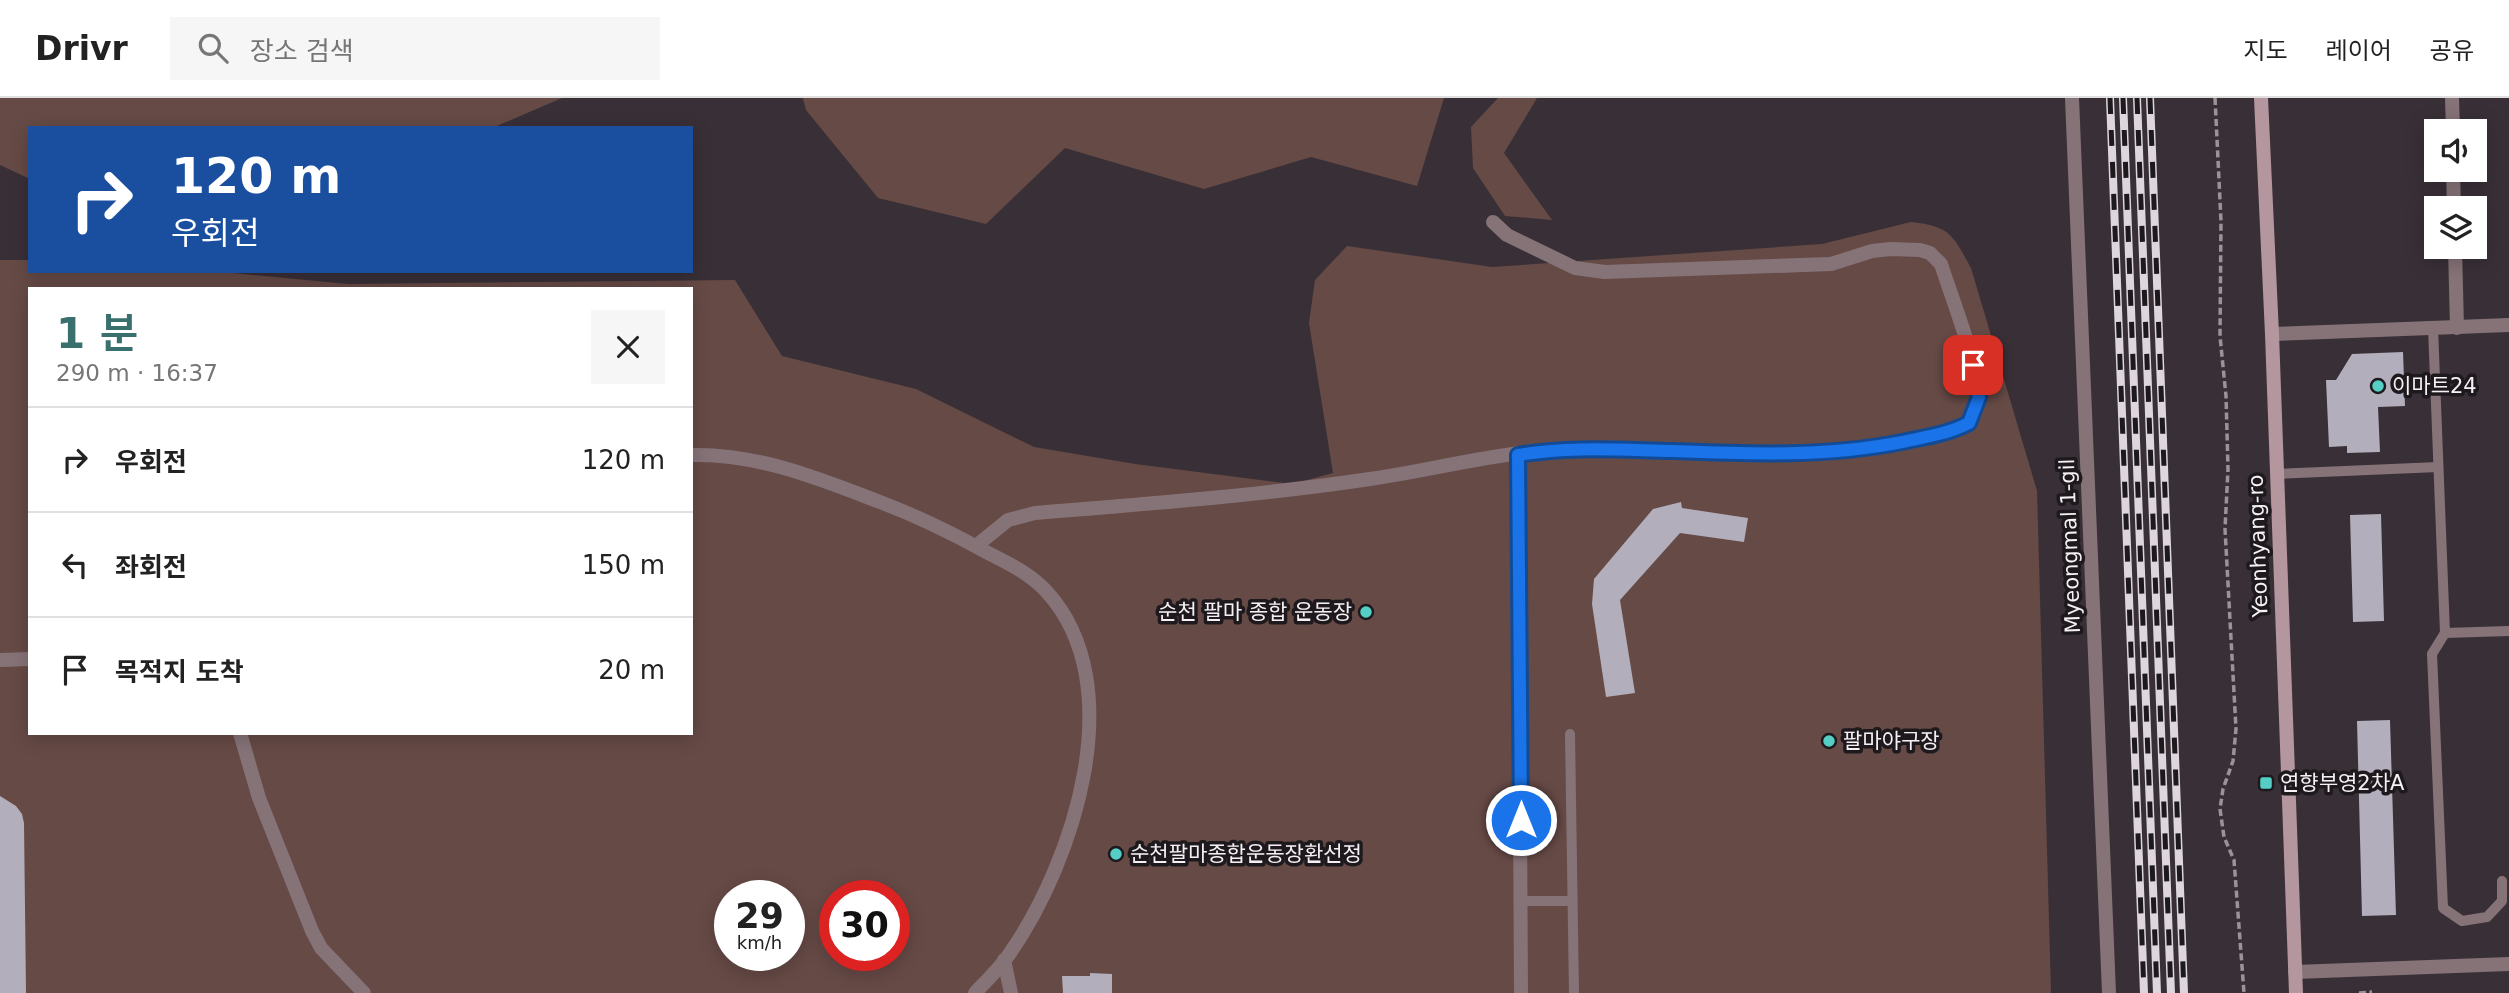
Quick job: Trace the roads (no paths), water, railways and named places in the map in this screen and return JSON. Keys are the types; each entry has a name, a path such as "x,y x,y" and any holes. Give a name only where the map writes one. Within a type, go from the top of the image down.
{"main road":[{"name":"Yeonhyang-ro","path":"2261,98 2296,993"}],"street":[{"name":"Myeongmal 1-gil","path":"2072,98 2109,993"},
{"path":"2452,98 2452,119"},
{"path":"976,547 1008,520 1035,513 1310,487 1574,449 1721,453 1868,449 1958,429 1969,423 1979,397 1973,365 1941,264 1930,253 1920,250 1872,251 1831,264 1605,272 1575,268 1507,235 1493,222"},
{"path":"2455,259 2457,328"},
{"path":"2272,334 2509,325"},
{"path":"693,455 767,463 896,508 1031,577 1063,612 1086,666 1088,753 1081,791 1051,883 1004,960 975,993"},
{"path":"1518,455 1521,993"},
{"path":"0,660 28,659"},
{"path":"241,735 258,798 312,931 321,948 364,993"},
{"path":"1004,960 1011,993"},
{"path":"2295,972 2509,964"}],"lane":[{"path":"2433,328 2445,633 2432,654 2443,908 2462,920 2487,917 2502,901 2502,881"},
{"path":"2276,474 2438,467"},
{"path":"2445,633 2509,631"},
{"path":"1570,734 1574,993"},
{"path":"1521,901 1572,901"}],"railway":[{"path":"2110,98 2144,993"},
{"path":"2123,98 2157,993"},
{"path":"2137,98 2171,993"},
{"path":"2150,98 2184,993"}],"place":[{"name":"이마트24","path":"2378,386"},
{"name":"순천 팔마 종합 운동장","path":"1366,612"},
{"name":"팔마야구장","path":"1829,741"},
{"name":"연향부영2차A","path":"2266,783"},
{"name":"순천팔마종합운동장환선정","path":"1116,854"}]}
